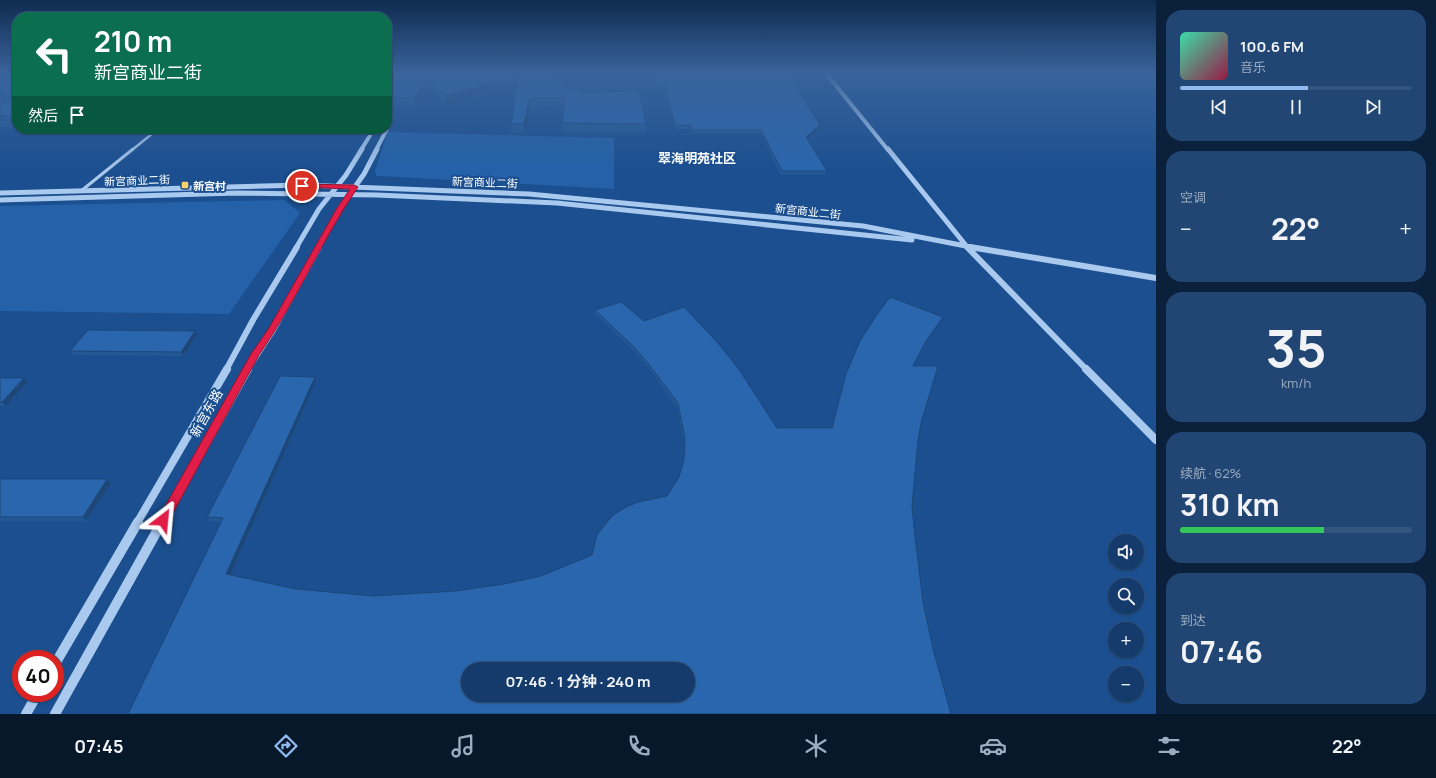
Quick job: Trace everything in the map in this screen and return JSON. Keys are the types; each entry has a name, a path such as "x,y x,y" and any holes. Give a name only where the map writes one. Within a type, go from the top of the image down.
{"street":[{"path":"852,105 966,246 1156,440"},
{"path":"81,191 152,134"},
{"name":"新宫东路","path":"63,650 236,353 253,320 319,209 346,175 371,134"},
{"name":"新宫东路","path":"55,714 256,354 273,330 340,208 364,174 384,134"},
{"name":"新宫商业二街","path":"0,193 302,186 336,187 352,191 557,203 966,246 1156,278"},
{"name":"新宫商业二街","path":"0,200 237,193 331,194 352,191"},
{"path":"26,714 33,702"}],"shaded area":[{"path":"392,132 614,138 614,189 377,176 375,171 387,134 392,134"},
{"path":"284,200 300,213 229,314 0,311 0,206"}],"building":[{"path":"0,105 12,105 12,116 0,116"},
{"path":"514,105 528,105 524,124 511,124"},
{"path":"564,105 642,105 646,124 562,123"},
{"path":"670,105 807,105 820,125 806,137 827,171 782,171 761,130 692,130 691,125 675,126"},
{"path":"890,297 943,317 926,341 913,366 938,366 921,423 912,506 923,602 933,649 951,714 128,714 223,518 207,517 280,376 315,377 226,574 296,589 373,596 456,591 504,584 541,576 592,555 597,535 612,516 626,507 638,502 667,496 679,477 684,460 685,439 678,403 636,349 595,310 621,302 644,321 684,307 717,342 738,368 777,428 832,428 846,374 860,341"},
{"path":"88,330 195,331 181,352 70,351"},
{"path":"0,378 24,378 2,402 0,402"},
{"path":"0,479 107,479 83,517 0,517"}],"place":[{"name":"新宫村","path":"185,185"}],"district":[{"name":"翠海明苑社区","path":"697,158"}],"route":[{"path":"163,520 256,354 273,330 340,208 354,187 302,186"}]}
